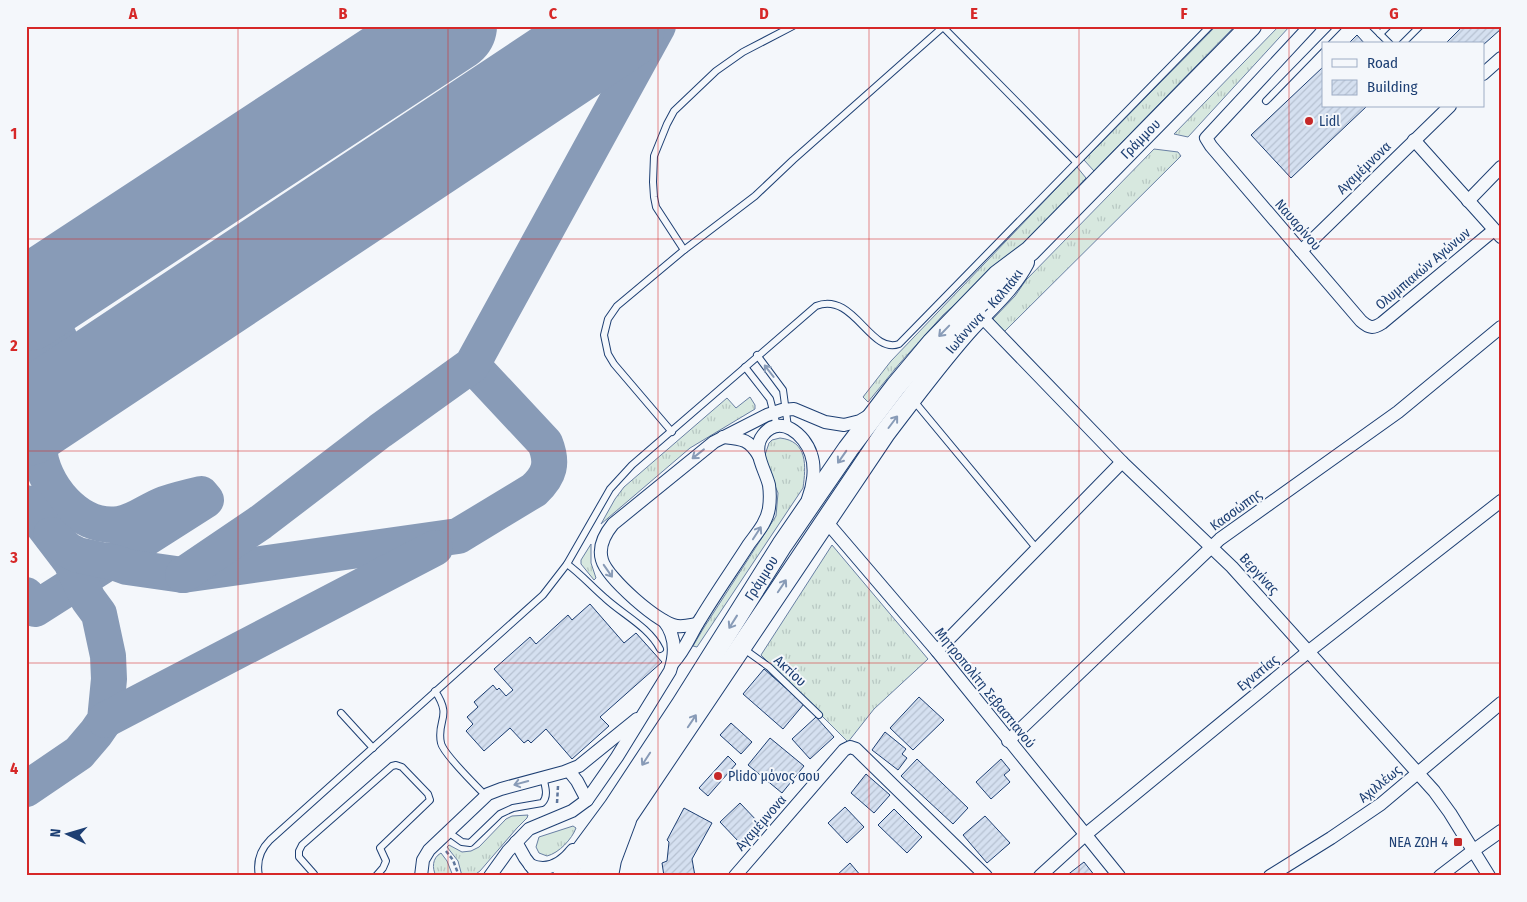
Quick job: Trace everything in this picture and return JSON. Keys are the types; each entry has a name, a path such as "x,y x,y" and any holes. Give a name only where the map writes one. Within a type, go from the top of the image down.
{"main road":[{"name":"Γράμμου","path":"1030,251 1251,26"},
{"name":"Ιωάννινα - Καλπάκι","path":"912,398 1010,264 1030,251"},
{"name":"Γράμμου","path":"587,876 620,813 799,521 848,449 932,343 979,305"},
{"name":"Γράμμου","path":"564,876 620,813 741,647 885,433 912,398"},
{"path":"608,876 620,813"}],"street":[{"name":"Ναυαρίνου","path":"1310,26 1206,138 1210,146 1361,321 1370,327"},
{"path":"1484,73 1501,58"},
{"name":"Αγαμέμνονα","path":"1301,251 1448,108"},
{"path":"1414,140 1497,233"},
{"path":"1468,201 1501,167"},
{"name":"Ολυμπιακών Αγώνων","path":"1370,327 1376,327 1382,323 1497,233"},
{"name":"Βεργίνας","path":"979,305 1122,462 1186,524 1212,546 1310,651 1443,802 1489,876"},
{"name":"Κασσώπης","path":"1008,741 1212,546 1398,412 1501,327"},
{"path":"699,621 677,626 662,619 622,588 606,569 601,553 605,536 618,518 714,442 780,411 798,410 825,422 844,425 860,421 883,403"},
{"path":"759,456 758,445 761,437 766,432 782,426 796,433 806,444 811,453 813,464 812,488 799,521"},
{"path":"490,876 516,842 535,825 572,811 587,800 625,745 642,714 668,675 673,663 684,650 699,621 767,516 770,487 759,456 751,444 738,438 723,437"},
{"path":"937,651 1122,462"},
{"name":"Εγνατίας","path":"1040,876 1085,835 1310,651 1501,501"},
{"name":"Μητροπολίτη Σεβαστιανού","path":"826,520 937,651 1119,876"},
{"path":"662,619 673,635 673,663"},
{"name":"Αχιλλέως","path":"1270,876 1362,818 1499,709"},
{"path":"421,876 425,855 486,796 501,789 569,771 585,763 642,714"},
{"name":"Αγαμέμνονα","path":"735,876 844,750 850,747 856,749 986,876"},
{"path":"569,771 578,781 587,800"},
{"path":"530,865 543,869 560,863 568,856 593,823 620,813"},
{"path":"1440,876 1501,831"},
{"path":"516,842 539,876"}],"lane":[{"path":"684,250 656,207 654,197 652,182 654,156 667,124 674,111 716,71 743,52 792,26"},
{"path":"260,876 259,856 265,845 536,601 567,564 610,489 618,479 758,355 810,310 820,304 841,306 881,342 892,345 899,344 1210,26"},
{"path":"1323,42 1339,26"},
{"path":"1372,26 1388,42"},
{"path":"1380,34 1388,26"},
{"path":"1404,42 1420,26"},
{"path":"672,432 614,364 608,354 604,335 608,319 617,306 684,250 755,196 943,27 1076,162"},
{"path":"1266,101 1322,43"},
{"path":"758,355 781,386 785,395 780,411 782,426"},
{"path":"745,367 780,411 782,426"},
{"path":"912,398 1037,549"},
{"path":"567,564 586,579 608,601 648,633 660,649"},
{"name":"Ακτίου","path":"741,647 768,667 819,716"},
{"path":"435,692 442,701 444,709 441,736 442,748 486,796"},
{"path":"341,712 373,748"},
{"path":"314,875 299,857 302,845 368,786 392,766 396,765 402,767 428,794 430,800 380,848 386,861 376,876"},
{"path":"448,832 460,841 470,843 500,814 513,808 542,803 546,794 549,776"}],"path":[{"path":"549,776 558,782 559,817"},
{"path":"438,841 453,860 459,876"}],"green space":[{"path":"1216,26 1235,26 1094,171 1084,160"},
{"path":"1279,26 1290,26 1188,137 1174,134"},
{"path":"1154,149 1178,152 1181,156 1004,332 993,319 1015,296 1026,280"},
{"path":"1077,167 1086,178 1029,239 943,315 868,402 863,397 891,361"},
{"path":"750,397 755,405 755,409 690,448 601,524 624,487 727,398 736,408"},
{"path":"780,438 789,440 800,449 805,471 803,488 697,647 693,646 776,516 778,493 765,455 769,443"},
{"path":"591,544 591,563 596,578 594,580 581,564 581,560"},
{"path":"832,545 928,659 874,709 848,742 761,655"},
{"path":"528,815 480,871 473,876 462,876 458,861 447,847 449,845 462,852 471,851 479,847 506,819 512,816"},
{"path":"573,826 576,828 574,832 560,849 547,856 539,853 536,847 539,837"},
{"path":"441,853 447,861 453,876 436,876 434,863"}],"building":[{"path":"1463,26 1501,26 1501,29 1484,44 1484,42 1447,42"},
{"path":"1357,35 1363,42 1350,42"},
{"name":"Lidl","path":"1322,68 1322,108 1365,108 1291,178 1251,135"},
{"path":"590,604 624,643 636,633 662,662 600,717 609,726 572,759 546,729 531,743 528,740 524,743 510,728 484,751 466,731 473,724 467,717 478,707 474,702 493,685 497,690 499,688 506,696 513,690 494,669 530,637 536,644 568,615 572,620"},
{"path":"764,669 804,704 783,729 743,694"},
{"path":"919,697 944,720 913,750 890,728"},
{"path":"816,717 834,737 810,759 792,739"},
{"path":"731,723 752,742 741,754 720,735"},
{"path":"885,732 906,749 902,754 907,758 898,770 872,750"},
{"path":"770,738 804,766 782,793 748,765"},
{"name":"Plido μόνος σου","path":"728,756 736,764 708,796 699,788"},
{"path":"917,759 968,808 953,824 901,776"},
{"path":"1001,759 1010,770 1004,775 1010,782 991,799 976,782"},
{"path":"866,774 890,795 874,813 851,793"},
{"path":"740,803 759,823 739,842 720,822"},
{"path":"845,807 864,827 847,843 828,823"},
{"path":"684,808 712,823 692,859 695,876 664,876 662,863 667,861 669,842 667,840"},
{"path":"894,809 922,837 907,853 878,825"},
{"path":"985,816 1010,843 987,863 963,835"},
{"path":"1084,862 1095,876 1066,876"},
{"path":"850,863 861,876 836,876"}],"taxiway":[{"path":"614,26 625,47 626,55 625,71 621,86"},
{"path":"183,575 261,522 380,431 472,365 658,26"},
{"path":"26,364 39,351 59,337"},
{"path":"51,535 68,550 78,555 127,567 183,575 458,536 534,490 547,474 549,463 545,443 472,365"},
{"path":"26,420 47,407 39,442 41,461 54,490 64,502 89,520 104,524 125,523 164,504 178,500 201,494 206,500 35,609 26,595"},
{"path":"26,503 71,562 88,599 99,614 108,656 109,679 105,720 96,733 79,753 26,789"},
{"path":"105,720 435,548"}],"runway":[{"path":"26,305 451,26"},
{"path":"26,420 619,26"}],"place":[{"name":"Lidl","path":"1309,121"},
{"name":"Plido μόνος σου","path":"718,776"},
{"name":"ΝΕΑ ΖΩΗ 4","path":"1458,842"}]}
